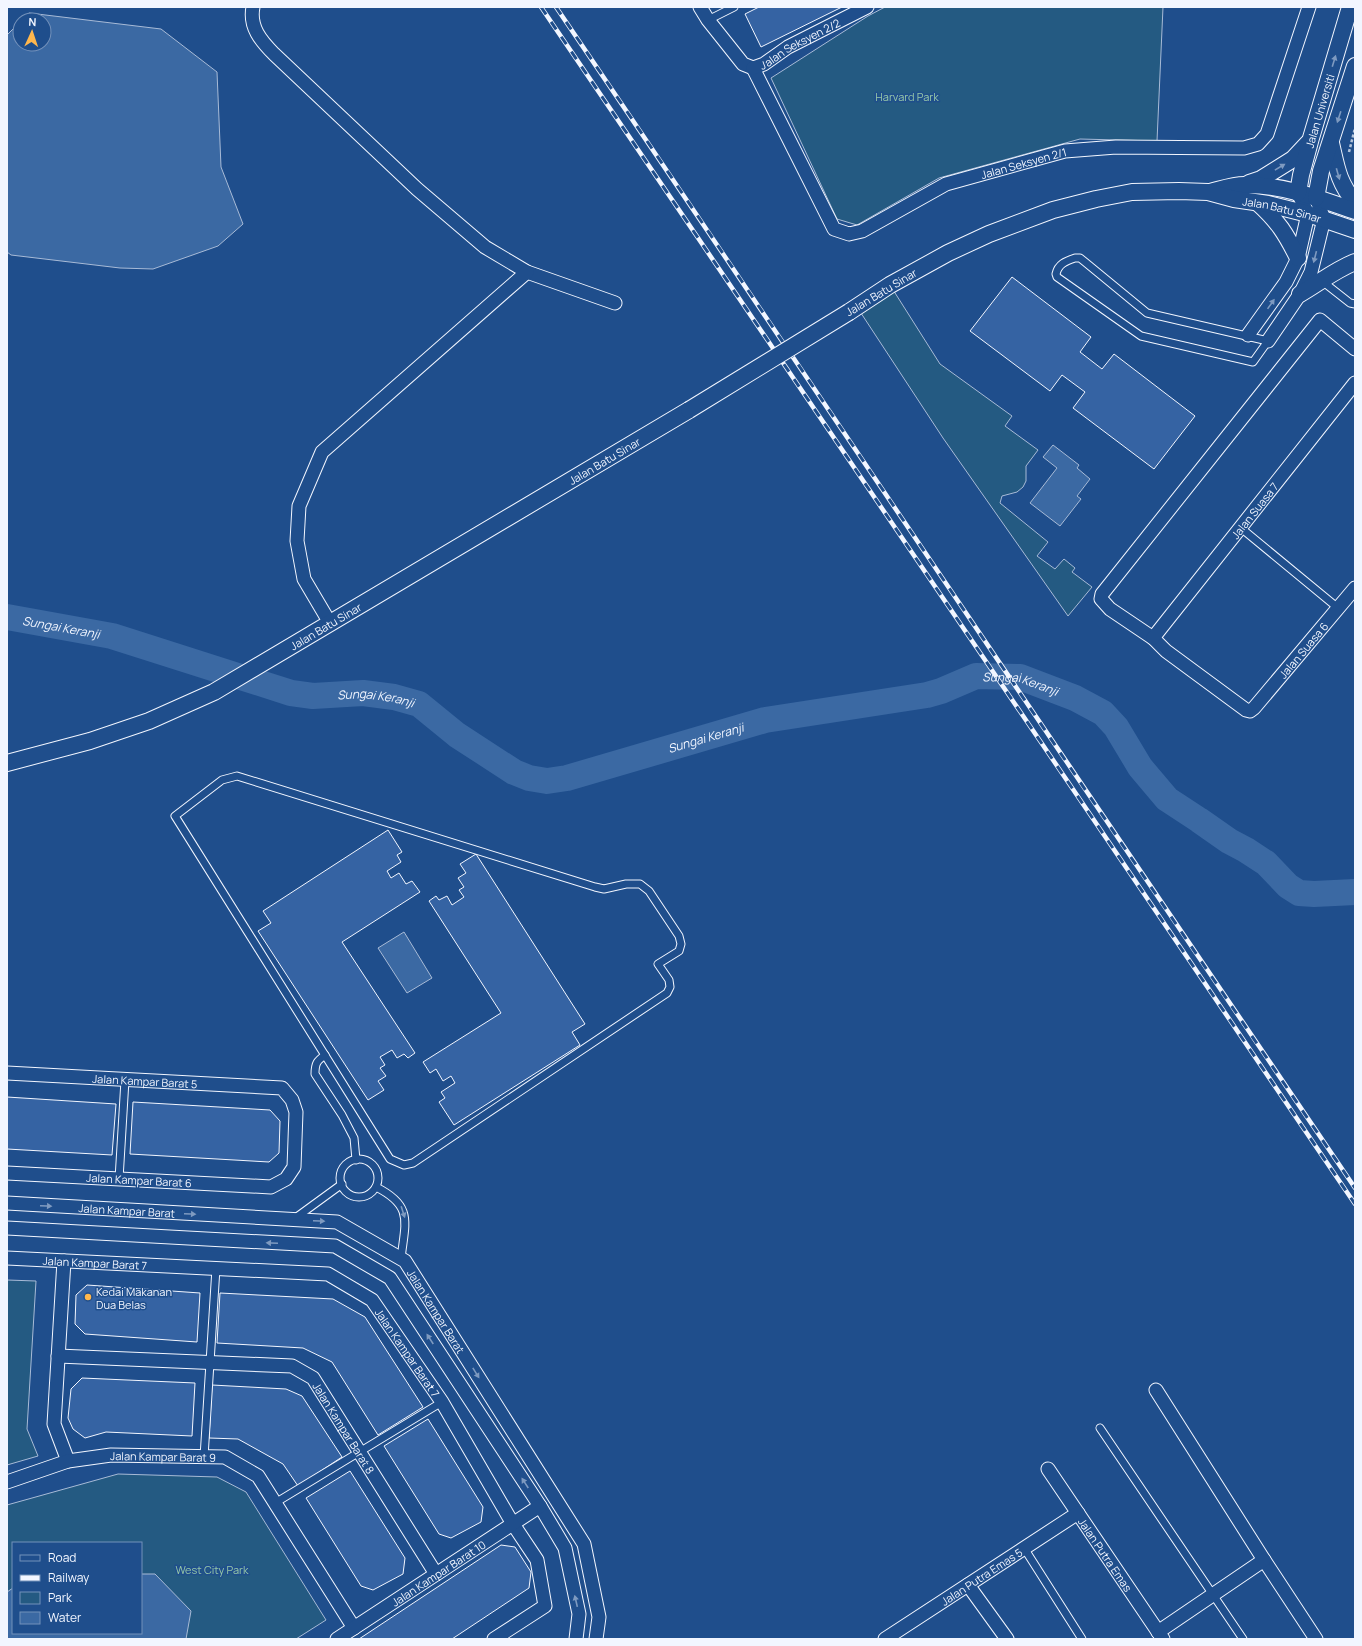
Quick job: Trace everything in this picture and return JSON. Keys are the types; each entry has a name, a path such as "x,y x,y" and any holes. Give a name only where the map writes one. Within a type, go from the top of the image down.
{"street":[{"path":"253,7 254,26 258,37 274,54 417,189 485,247 527,272 615,303"},
{"path":"700,7 708,20 743,64 753,68"},
{"name":"Jalan Seksyen 2/2","path":"753,68 764,64 788,47 865,7"},
{"name":"Jalan Seksyen 2/1","path":"753,68 834,229 849,234 862,231 946,184 1065,151 1116,148 1244,148 1258,144 1267,134 1309,7"},
{"name":"Jalan Universiti","path":"1298,193 1301,175 1311,138 1350,7"},
{"name":"Jalan Universiti","path":"1316,198 1321,171 1355,66"},
{"path":"1245,184 1261,179 1293,159 1311,138"},
{"path":"1331,141 1339,178 1344,190 1355,203"},
{"name":"Jalan Batu Sinar","path":"1208,192 1245,184 1271,186 1316,198 1355,211"},
{"name":"Jalan Batu Sinar","path":"7,763 90,741 149,721 214,692 689,410 849,312 890,285 948,253 989,234 1053,210 1096,199 1132,192 1178,191 1208,192 1234,199 1308,214 1355,230"},
{"path":"1248,336 1286,282 1298,258 1308,214 1298,193"},
{"path":"1268,341 1300,294 1311,272 1324,219 1316,198"},
{"path":"1258,203 1274,217 1286,235 1298,258"},
{"path":"1300,294 1322,281 1329,274 1355,262"},
{"path":"330,623 304,579 297,541 299,506 322,452 527,272"},
{"path":"1153,638 1110,609 1101,599 1102,594 1320,320 1355,349"},
{"name":"Jalan Suasa 7","path":"1153,638 1355,383"},
{"name":"Jalan Suasa 6","path":"1153,638 1166,650 1246,710 1250,711 1355,588"},
{"name":"Jalan Kampar Barat 5","path":"7,1073 282,1088 292,1100 296,1112 294,1167 286,1179 271,1187"},
{"name":"Jalan Kampar Barat 6","path":"7,1173 271,1187"},
{"name":"Jalan Kampar Barat","path":"7,1203 337,1222 405,1261 584,1544 600,1617 596,1639"},
{"name":"Jalan Kampar Barat","path":"7,1228 335,1246 390,1278 540,1506 565,1548 579,1614 576,1639"},
{"name":"Jalan Kampar Barat 7","path":"7,1258 328,1274 372,1300 442,1402 537,1560 545,1606 494,1639"},
{"path":"64,1261 54,1424 68,1461"},
{"name":"Jalan Kampar Barat 8","path":"58,1356 292,1366 314,1378 436,1574"},
{"path":"1156,1390 1316,1639"},
{"path":"501,1447 517,1438"},
{"name":"Jalan Kampar Barat 9","path":"7,1482 68,1461 111,1455 225,1457 258,1476 354,1628"},
{"name":"Jalan Putra Emas","path":"1048,1470 1160,1635"},
{"name":"Jalan Kampar Barat 10","path":"337,1639 540,1506"},
{"name":"Jalan Putra Emas 5","path":"885,1639 1078,1513"},
{"path":"1160,1635 1212,1595 1264,1560"},
{"path":"968,1585 1005,1639"}],"lane":[{"path":"708,20 734,7"},
{"path":"1080,258 1147,313 1268,341 1253,362 1141,336 1057,277 1057,270 1065,261 1080,258"},
{"path":"1322,281 1350,303 1355,304"},
{"path":"1241,528 1338,608"},
{"path":"237,776 252,780 595,887 604,889 626,884 640,884 649,891 679,936 681,944 679,951 658,964 668,980 670,987 667,993 413,1163 404,1165 390,1159 325,1055 175,816 222,780 237,776"},
{"path":"325,1055 317,1061 315,1066 315,1074 342,1116 354,1138 356,1160"},
{"path":"119,1179 125,1080"},
{"path":"356,1160 367,1161 376,1169 378,1181 376,1187 368,1195 355,1197 344,1190 342,1184 342,1172 345,1166 356,1160"},
{"path":"292,1220 342,1184"},
{"path":"376,1187 391,1194 399,1202 403,1212 405,1221 401,1259"},
{"path":"204,1457 216,1268"},
{"path":"275,1503 442,1402"},
{"path":"1100,1428 1243,1639"},
{"path":"1024,1548 1082,1639"}],"path":[{"path":"1348,154 1355,128"}],"green space":[{"name":"Harvard Park","path":"885,7 1163,7 1157,141 1080,139 939,178 857,225 837,219 771,78 868,16"},
{"path":"890,285 940,364 1012,416 1005,426 1038,450 1026,466 1026,481 1023,487 1017,492 1002,496 1000,503 1048,542 1037,556 1055,569 1064,559 1075,568 1072,572 1092,587 1068,616 943,438 857,307"},
{"path":"7,1280 36,1281 27,1429 38,1456 7,1465"},
{"name":"West City Park","path":"118,1474 217,1477 246,1492 326,1620 296,1639 7,1639 7,1505"}],"water":[{"path":"52,16 161,29 217,72 221,167 243,224 218,246 153,269 120,268 11,255 7,252 7,35 12,30 12,52 52,52"},
{"path":"1053,445 1079,465 1077,468 1090,479 1077,496 1081,499 1060,526 1030,503 1057,468 1043,457"},
{"path":"404,932 432,978 407,993 378,948"},
{"path":"142,1574 155,1574 191,1611 186,1639 7,1639 7,1592 12,1589 12,1634 142,1634"}],"building":[{"path":"759,7 842,7 761,47 745,14"},
{"path":"1012,277 1091,337 1080,352 1102,369 1114,354 1195,416 1154,469 1073,408 1085,392 1062,375 1050,391 970,331"},
{"path":"388,830 402,852 397,855 401,862 387,871 391,878 399,873 406,884 412,881 420,892 342,942 415,1053 408,1058 404,1054 397,1058 392,1050 380,1057 385,1065 380,1068 386,1076 378,1081 384,1090 368,1100 258,931 271,923 263,911"},
{"path":"476,854 585,1024 572,1032 580,1045 454,1125 439,1102 445,1098 441,1092 455,1083 451,1076 443,1081 436,1069 430,1073 423,1062 501,1013 429,901 436,896 439,900 447,896 452,905 464,897 459,890 464,887 458,878 466,873 460,864"},
{"path":"7,1097 116,1104 112,1155 7,1149"},
{"path":"133,1102 270,1110 280,1121 279,1153 269,1162 130,1154"},
{"path":"87,1285 200,1293 197,1342 85,1334 75,1324 76,1295"},
{"path":"220,1293 333,1299 365,1317 423,1407 378,1435 332,1362 303,1348 217,1343"},
{"path":"82,1378 195,1383 192,1436 106,1432 85,1438 73,1429 68,1418 71,1389"},
{"path":"212,1385 286,1389 302,1396 342,1457 298,1486 283,1464 238,1439 209,1438"},
{"path":"428,1419 483,1507 481,1522 451,1538 439,1534 384,1446"},
{"path":"350,1471 405,1558 403,1574 373,1590 361,1586 306,1498"},
{"path":"501,1545 515,1547 531,1572 529,1588 452,1639 359,1639"}],"waterway":[{"name":"Sungai Keranji","path":"7,617 112,636 291,693 313,696 363,693 394,697 419,704 457,735 514,772 529,778 547,781 567,778 765,720 927,695 941,691 976,676 1020,677 1075,698 1103,713 1116,727 1140,767 1167,799 1229,841 1266,863 1288,886 1299,893 1314,894 1355,892"}],"railway":[{"path":"541,7 1355,1204"},
{"path":"556,7 1355,1188"}],"place":[{"name":"Kedai Makanan Dua Belas","path":"88,1297"}]}
